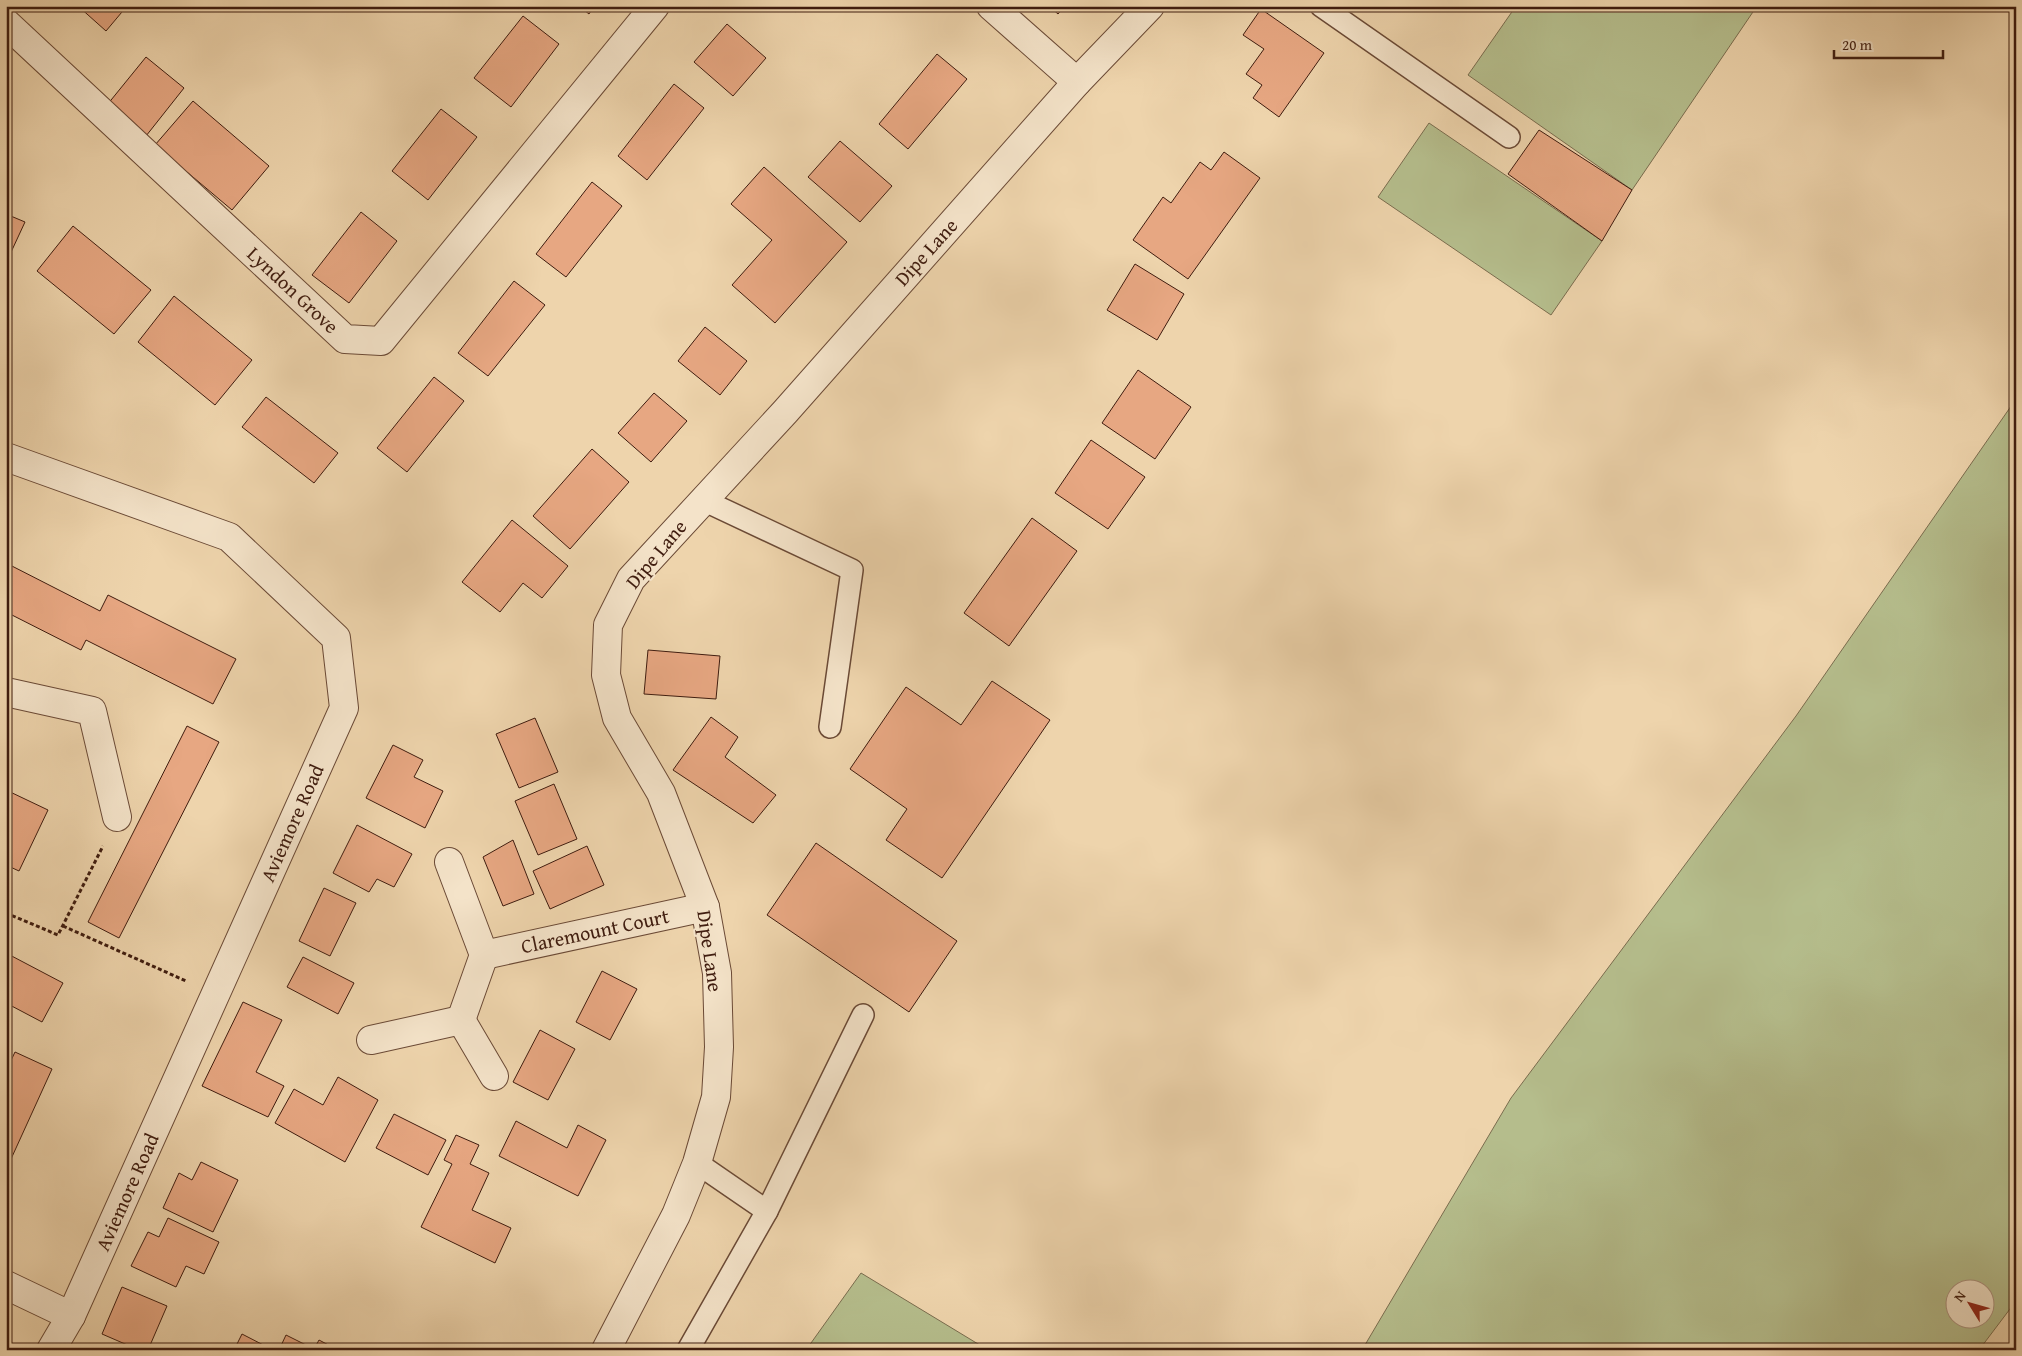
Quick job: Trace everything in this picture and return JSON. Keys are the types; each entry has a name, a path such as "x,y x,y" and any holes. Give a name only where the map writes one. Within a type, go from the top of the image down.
{"street":[{"path":"6,22 18,6"},
{"name":"Lyndon Grove","path":"6,22 346,339 381,341 656,6"},
{"path":"991,6 1077,82"},
{"name":"Dipe Lane","path":"606,1350 676,1215 697,1163 716,1097 719,1047 717,973 705,907 660,793 617,718 606,675 608,624 631,579 785,412 1077,82 1150,6"},
{"name":"Aviemore Road","path":"6,457 228,537 336,638 344,708 71,1316 52,1350"},
{"path":"6,692 92,711 118,818"},
{"path":"449,862 484,955 461,1020 494,1076"},
{"name":"Claremount Court","path":"484,955 705,907"},
{"path":"371,1040 461,1020"},
{"path":"6,1285 71,1316"}],"lane":[{"path":"1321,6 1509,137"},
{"path":"703,500 852,570 830,727"},
{"path":"688,1350 767,1211 863,1015"},
{"path":"697,1163 767,1211"}],"path":[{"path":"6,913 58,935 118,818"},
{"path":"63,926 215,994"}],"green space":[{"path":"1516,6 1757,6 1632,190 1468,75"},
{"path":"1429,123 1602,241 1551,315 1378,197"},
{"path":"2016,399 2016,1301 1979,1350 1362,1350 1511,1098 1796,716"},
{"path":"861,1273 988,1350 806,1350"}],"building":[{"path":"78,6 127,6 106,31"},
{"path":"279,6 290,6 285,12"},
{"path":"579,6 594,6 589,14"},
{"path":"789,6 801,6 796,12"},
{"path":"1049,6 1065,6 1058,14"},
{"path":"1261,9 1324,53 1279,117 1253,98 1262,85 1246,74 1264,49 1243,35"},
{"path":"523,16 559,44 511,107 474,78"},
{"path":"727,24 766,58 733,96 694,62"},
{"path":"937,54 967,79 908,149 879,124"},
{"path":"146,57 184,88 146,136 107,105"},
{"path":"674,84 704,108 647,180 618,156"},
{"path":"193,101 269,166 232,210 155,145"},
{"path":"441,109 477,137 428,200 392,171"},
{"path":"1539,130 1632,190 1602,241 1508,174"},
{"path":"840,141 892,186 860,222 808,177"},
{"path":"1224,152 1260,178 1188,279 1133,240 1163,197 1171,203 1200,162 1211,170"},
{"path":"764,167 847,242 775,323 732,285 772,240 731,204"},
{"path":"592,182 622,206 566,277 536,254"},
{"path":"361,212 397,241 349,303 312,275"},
{"path":"6,214 25,222 6,263"},
{"path":"73,226 151,290 114,334 37,271"},
{"path":"1135,264 1184,294 1157,340 1107,310"},
{"path":"514,281 545,305 488,376 458,353"},
{"path":"174,296 252,360 215,405 138,342"},
{"path":"705,327 747,361 720,395 678,361"},
{"path":"1138,370 1191,407 1155,459 1102,423"},
{"path":"434,377 464,401 407,472 377,448"},
{"path":"654,393 687,421 651,462 618,433"},
{"path":"266,397 338,453 314,483 242,427"},
{"path":"1091,440 1145,477 1108,529 1055,493"},
{"path":"592,449 629,482 570,549 533,516"},
{"path":"1032,518 1077,551 1009,646 964,613"},
{"path":"512,520 568,566 542,598 523,583 500,612 462,582"},
{"path":"6,563 100,611 108,595 236,659 213,704 86,640 81,650 6,612"},
{"path":"648,650 720,656 716,699 644,694"},
{"path":"992,681 1050,720 942,878 886,840 907,809 850,769 906,687 961,725"},
{"path":"711,717 738,737 725,757 776,795 753,823 673,770"},
{"path":"535,718 558,772 519,788 496,734"},
{"path":"187,726 219,742 119,938 88,922"},
{"path":"393,745 423,760 414,777 443,791 425,828 366,798"},
{"path":"554,784 577,839 538,855 515,801"},
{"path":"6,790 48,810 19,871 6,865"},
{"path":"357,825 412,854 394,887 377,879 369,892 333,873"},
{"path":"513,840 534,894 503,906 483,857"},
{"path":"816,843 957,941 909,1012 767,915"},
{"path":"587,846 604,885 550,909 533,871"},
{"path":"324,888 356,903 330,956 299,941"},
{"path":"6,953 63,983 42,1022 6,1003"},
{"path":"303,957 354,983 338,1014 287,987"},
{"path":"602,971 637,989 610,1040 576,1022"},
{"path":"243,1002 282,1020 256,1072 284,1086 268,1117 202,1086"},
{"path":"540,1030 575,1049 548,1100 513,1082"},
{"path":"15,1052 52,1069 6,1170 6,1071"},
{"path":"338,1077 378,1100 345,1162 275,1123 294,1089 323,1105"},
{"path":"394,1114 446,1140 428,1175 376,1148"},
{"path":"516,1121 567,1148 578,1125 606,1140 578,1196 499,1156"},
{"path":"456,1135 479,1145 470,1164 489,1173 472,1210 511,1228 495,1263 421,1227 452,1164 444,1160"},
{"path":"201,1162 238,1180 213,1232 163,1208 179,1173 192,1180"},
{"path":"168,1218 219,1242 204,1274 186,1266 176,1287 131,1266 148,1232 159,1237"},
{"path":"122,1287 167,1306 148,1350 139,1350 102,1334"},
{"path":"242,1334 273,1350 234,1350"},
{"path":"286,1335 314,1349 319,1340 338,1350 279,1350"}]}
